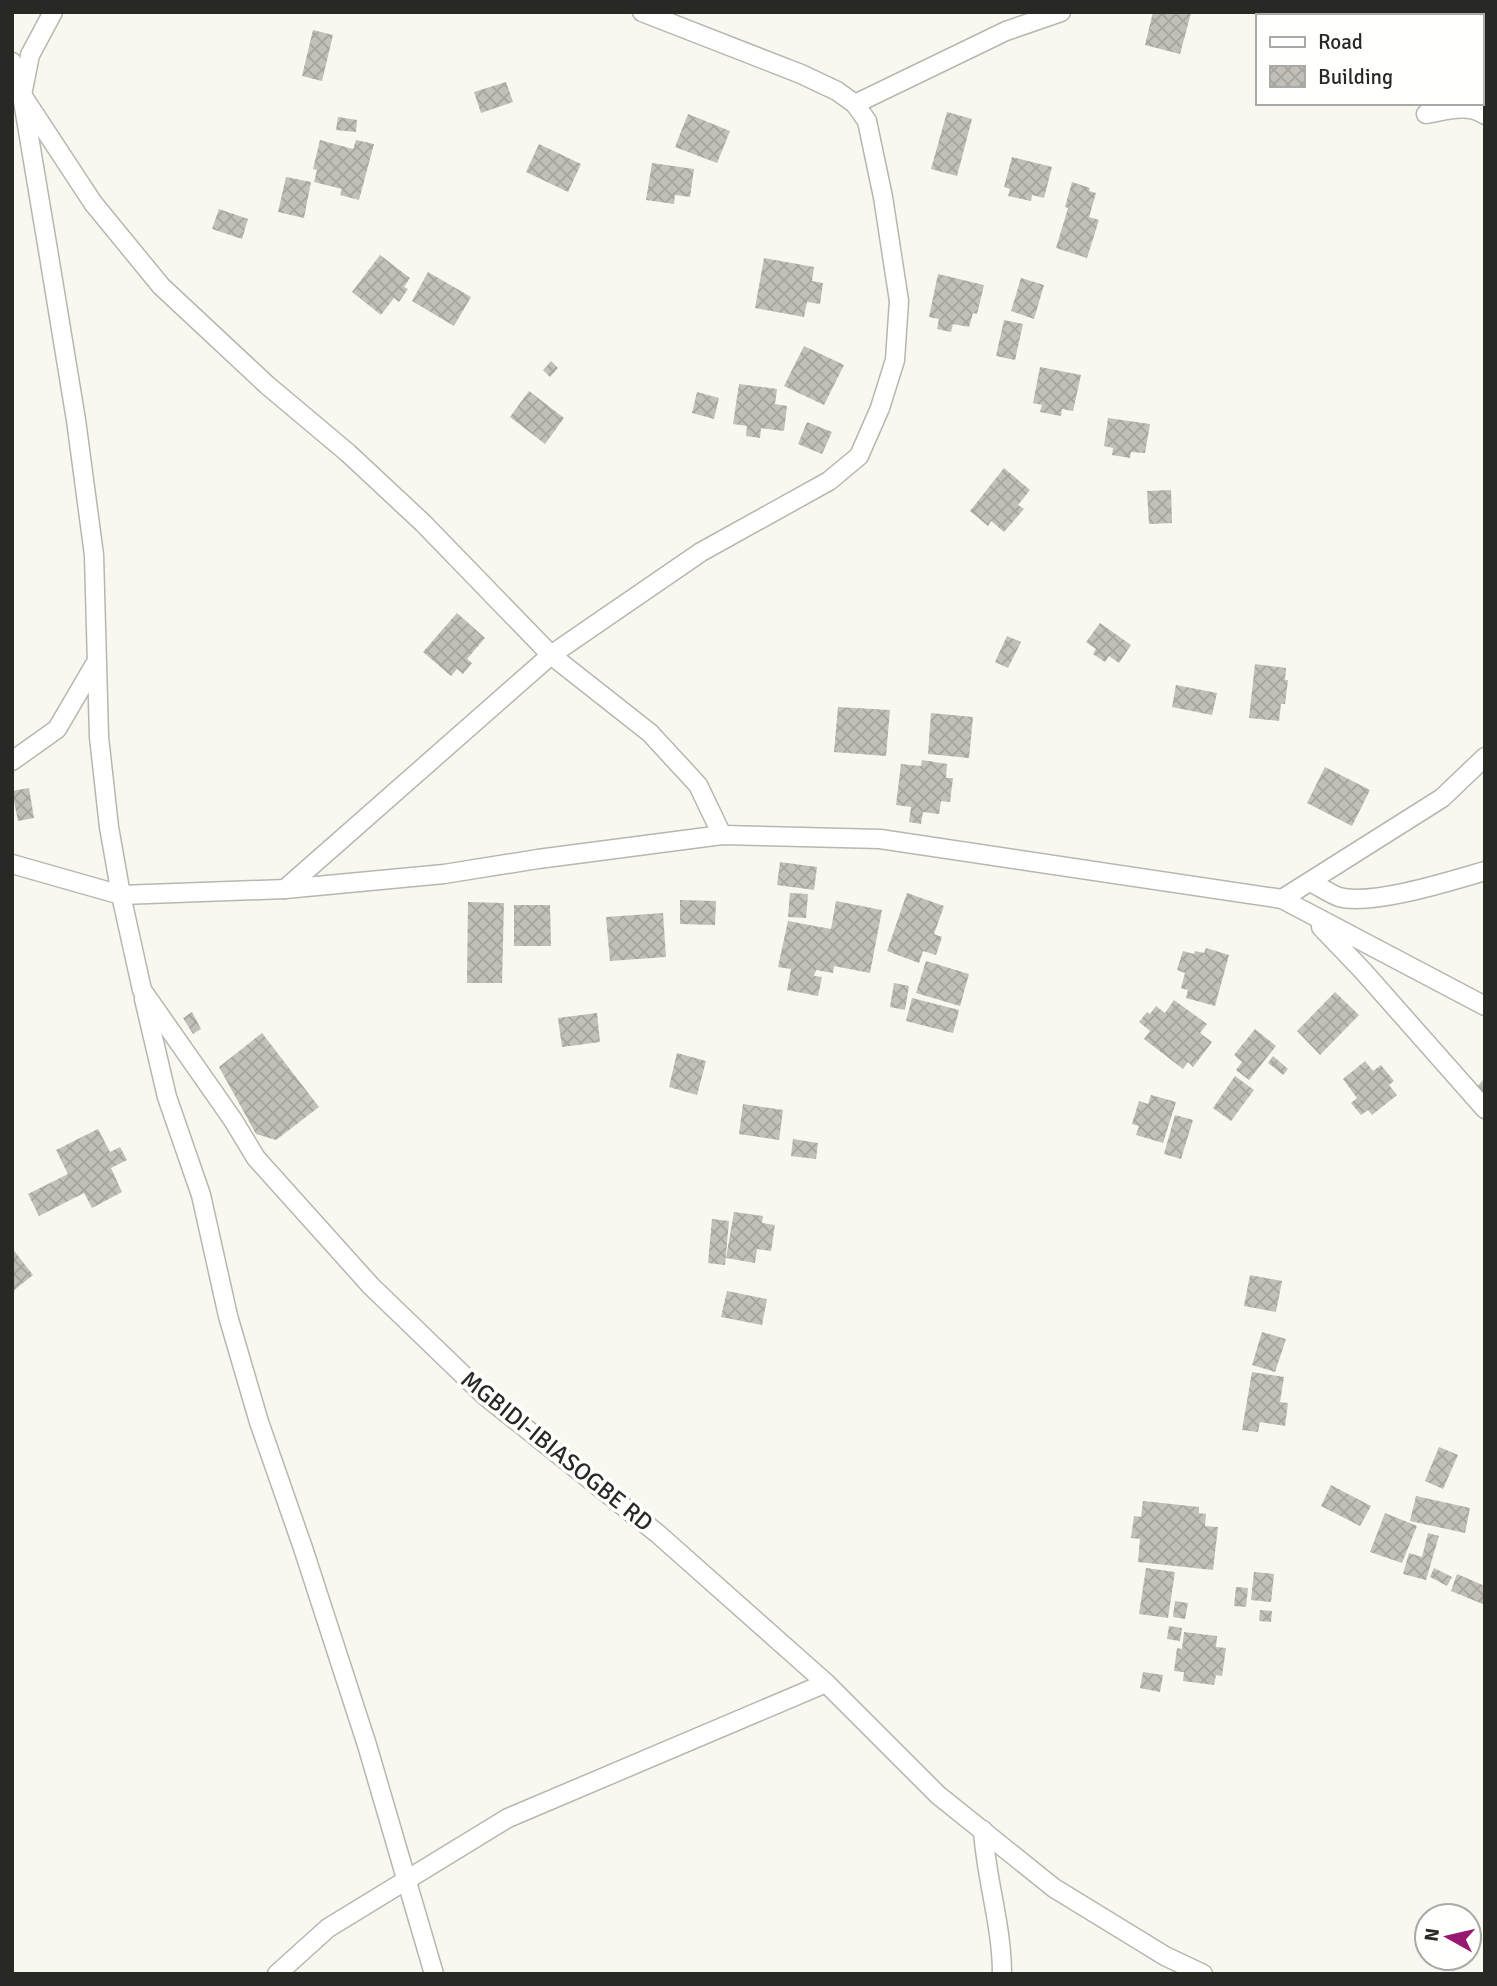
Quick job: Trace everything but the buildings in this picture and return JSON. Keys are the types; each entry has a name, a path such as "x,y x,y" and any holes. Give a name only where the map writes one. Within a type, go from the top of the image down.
{"street":[{"path":"22,94 30,55 53,12"},
{"path":"285,889 551,655 701,552 829,481 859,456 880,408 895,360 900,301 874,147 867,121 855,104 837,91 801,74 642,12"},
{"path":"855,104 1006,32 1060,12"},
{"path":"12,62 22,94 93,203 161,286 423,523 551,655 650,733 698,785 722,835"},
{"name":"MGBIDI-IBIASOGBE RD","path":"22,94 76,420 94,555 99,737 109,827 142,990 233,1119 256,1158 371,1286 484,1395 659,1534 826,1683 938,1795 1054,1888 1165,1956 1203,1974"},
{"path":"1426,114 1463,108 1478,110 1485,115"},
{"path":"12,761 57,729 95,664"},
{"path":"1282,900 1442,798 1485,757"},
{"path":"12,864 121,895 285,889 444,874 722,835 880,839 1282,900 1485,1006"},
{"path":"1310,882 1340,897 1366,898 1418,890 1485,872"},
{"path":"1312,917 1485,1110"},
{"path":"142,990 167,1097 201,1195 228,1316 258,1422 303,1548 367,1745 434,1974"},
{"path":"277,1974 328,1928 508,1818 826,1683"},
{"path":"982,1830 1002,1944 1002,1974"}]}
